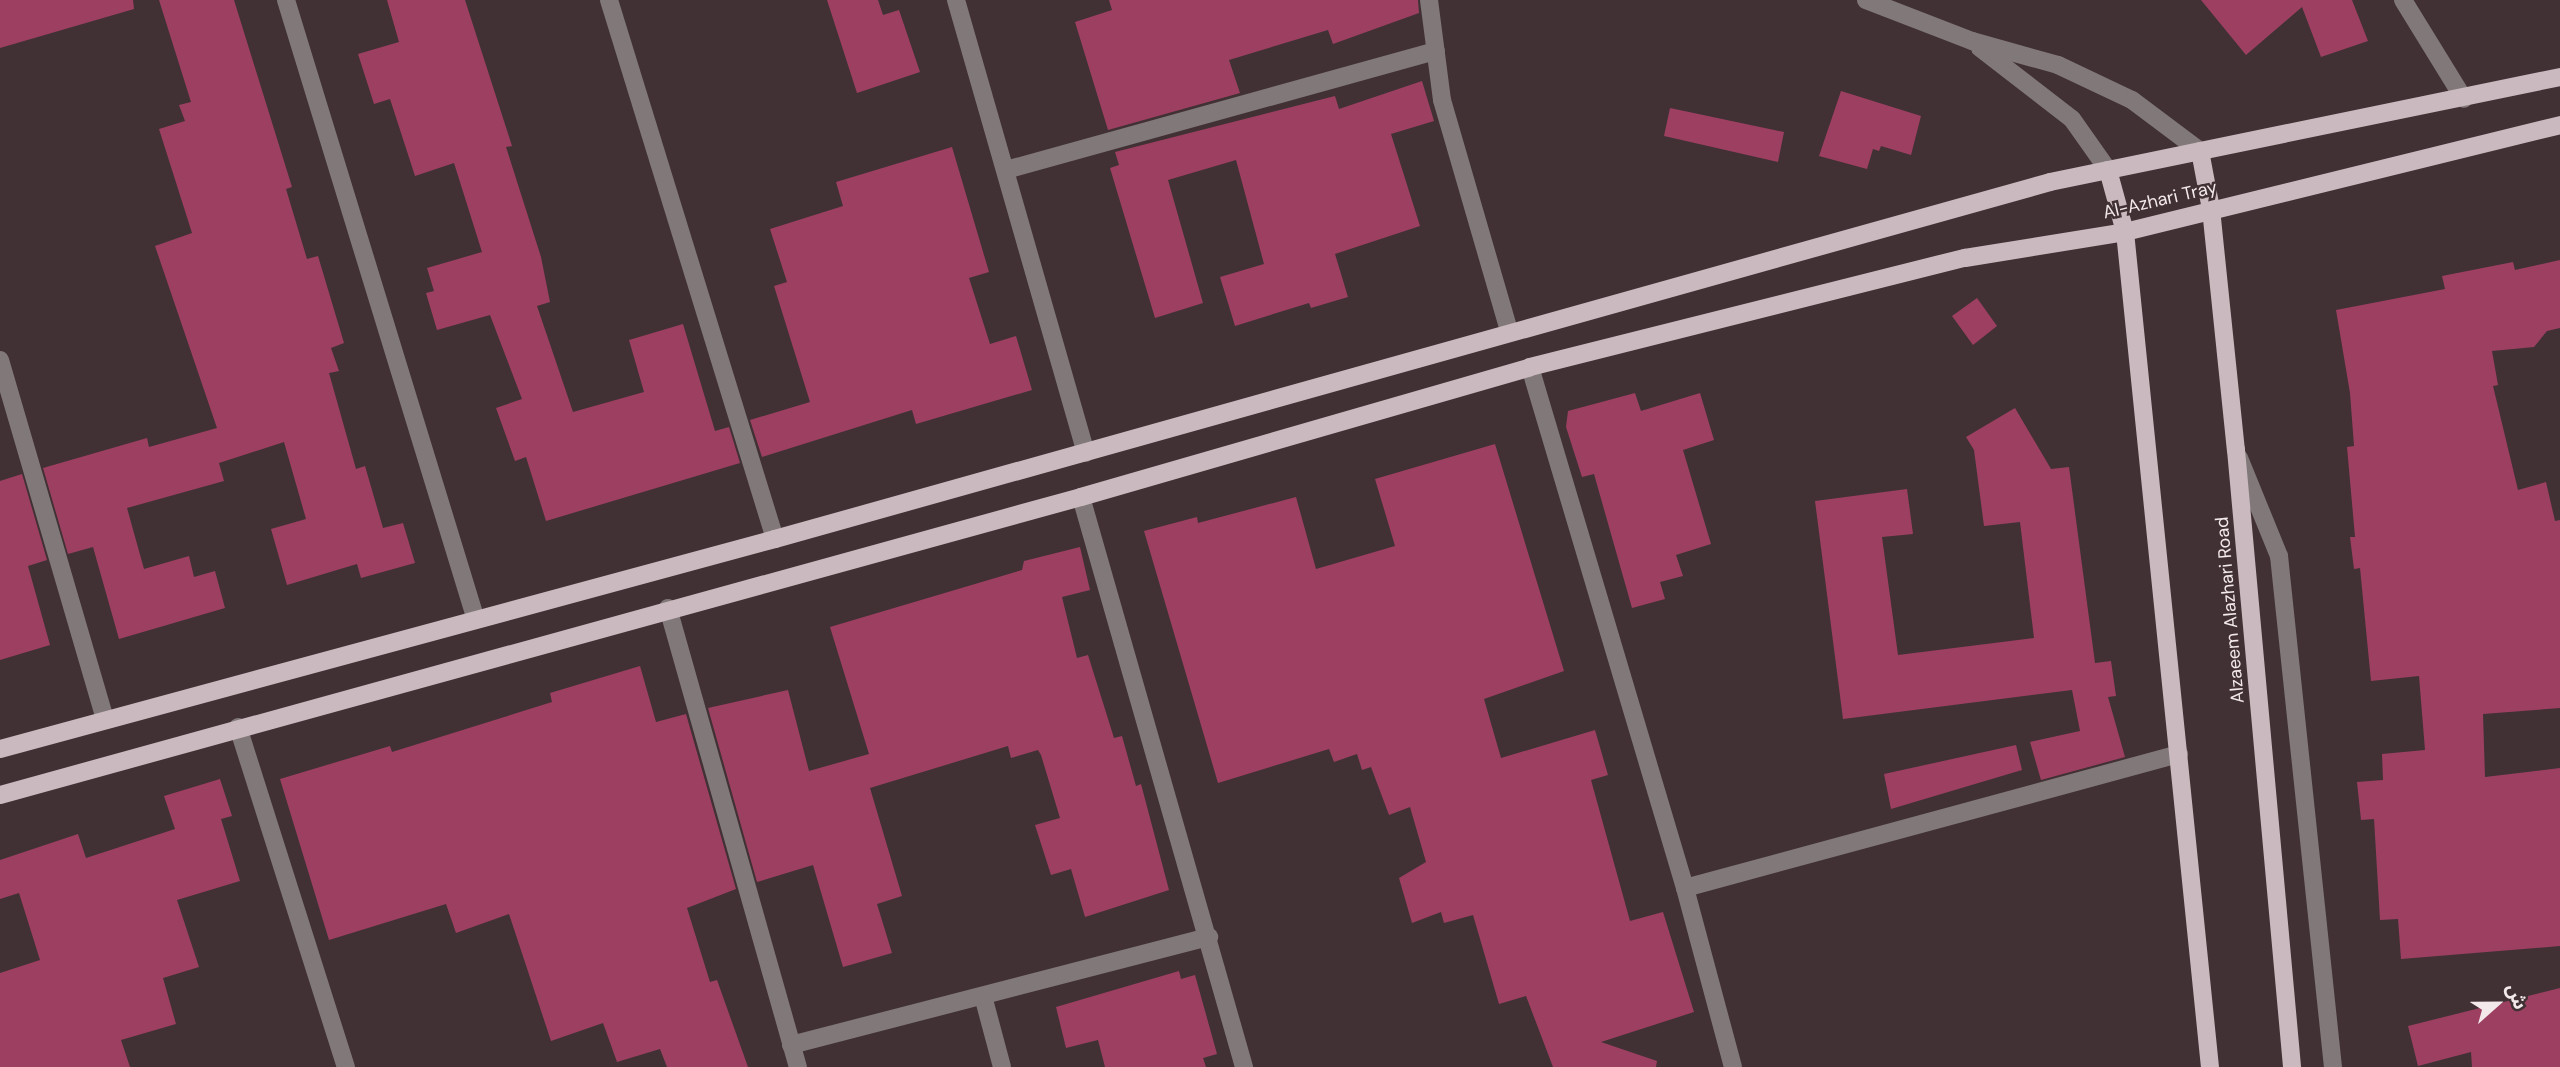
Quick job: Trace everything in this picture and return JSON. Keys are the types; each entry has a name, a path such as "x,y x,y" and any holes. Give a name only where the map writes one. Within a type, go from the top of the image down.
{"main road":[{"path":"0,749 1086,453 1509,331 2050,181 2249,144 2560,77"},
{"name":"Al-Azhari Tray","path":"0,795 668,608 1081,496 1530,366 1965,258 2125,232 2211,209 2558,129"},
{"name":"Alzaeem Alazhari Road","path":"2200,151 2211,209 2236,450 2292,1067"},
{"path":"2108,170 2125,232 2210,1067"}],"street":[{"path":"286,0 476,620"},
{"path":"609,0 775,539"},
{"path":"956,0 1086,453"},
{"path":"1429,0 1442,100 1509,331"},
{"path":"1866,0 1972,41 2058,65 2120,94 2200,151"},
{"path":"2403,0 2463,99"},
{"path":"1972,41 2072,119 2108,170"},
{"path":"1006,170 1436,51"},
{"path":"0,360 105,720"},
{"path":"1530,366 1685,888 1733,1067"},
{"path":"2236,450 2279,556 2333,1067"},
{"path":"1081,496 1244,1067"},
{"path":"668,608 797,1067"},
{"path":"238,727 346,1067"},
{"path":"1685,888 2179,754"},
{"path":"792,1045 1209,937"},
{"path":"983,996 1002,1067"}],"building":[{"path":"0,0 133,0 134,9 0,48"},
{"path":"159,0 234,0 292,187 286,189 307,259 318,256 344,343 331,348 339,371 329,373 356,469 365,466 383,528 403,523 415,563 361,578 357,564 287,585 271,529 306,519 284,442 219,463 224,481 127,508 144,569 189,556 194,577 215,571 225,608 119,639 93,547 68,554 43,468 147,438 149,447 217,428 155,246 192,233 159,129 185,121 179,105 191,102"},
{"path":"387,0 465,0 512,146 506,147 541,257 550,302 537,306 573,412 644,392 629,340 683,324 715,431 729,427 740,463 546,521 526,457 515,461 496,408 522,399 490,315 437,330 426,293 434,291 427,268 482,252 454,163 415,176 390,99 374,104 358,54 399,42"},
{"path":"827,0 878,0 883,15 899,10 920,72 857,93"},
{"path":"1109,0 1418,0 1419,13 1333,44 1328,30 1229,60 1240,93 1108,130 1075,22 1112,10"},
{"path":"2201,0 2352,0 2368,41 2321,57 2302,7 2246,55"},
{"path":"1422,81 1434,121 1391,134 1420,226 1335,254 1348,297 1311,308 1309,303 1235,326 1220,277 1264,264 1236,160 1168,180 1203,303 1155,318 1110,168 1119,165 1115,152 1335,96 1339,109"},
{"path":"1841,91 1921,116 1911,155 1881,146 1879,151 1873,149 1867,169 1819,156"},
{"path":"1670,108 1784,132 1778,162 1664,136"},
{"path":"952,147 989,272 969,278 990,344 1016,336 1032,390 916,424 912,410 762,457 750,420 810,402 774,286 787,282 770,229 843,206 836,182"},
{"path":"2560,260 2560,328 2547,331 2534,347 2492,351 2498,385 2493,386 2518,490 2546,482 2555,521 2560,520 2560,708 2483,714 2485,777 2560,768 2560,946 2401,959 2398,919 2380,920 2374,819 2361,820 2357,782 2383,780 2382,754 2425,750 2419,676 2371,681 2360,568 2354,569 2350,537 2355,537 2347,447 2354,446 2350,393 2336,310 2445,289 2442,276 2513,262 2515,270"},
{"path":"1977,298 1997,326 1973,345 1952,316"},
{"path":"1635,393 1641,411 1700,393 1714,440 1683,450 1711,544 1676,555 1683,576 1660,582 1665,599 1632,608 1594,474 1582,477 1566,427 1568,411"},
{"path":"2015,408 2051,469 2069,467 2095,663 2111,661 2116,696 2108,697 2125,757 2041,780 2030,742 2080,731 2072,690 1843,719 1815,501 1907,489 1913,534 1882,537 1898,655 2034,638 2020,522 1984,526 1974,450 1966,437"},
{"path":"1495,444 1564,671 1484,699 1501,758 1595,730 1608,775 1591,780 1630,921 1663,912 1694,1012 1601,1042 1657,1061 1656,1067 1553,1067 1526,996 1499,1004 1473,915 1444,923 1441,912 1412,923 1399,878 1426,862 1410,807 1389,815 1371,767 1362,770 1357,754 1334,762 1329,749 1218,783 1144,531 1197,517 1198,523 1296,497 1316,569 1395,546 1375,479"},
{"path":"22,474 47,560 28,566 50,645 0,660 0,481"},
{"path":"1080,547 1090,590 1062,597 1077,658 1088,655 1114,738 1122,736 1136,786 1141,784 1169,890 1085,917 1071,869 1051,875 1035,825 1060,818 1041,755 1038,750 1011,758 1008,746 870,788 902,896 877,904 892,953 843,967 813,865 757,882 708,708 788,690 809,771 869,754 830,627 1022,570 1024,561"},
{"path":"640,666 656,722 686,714 736,889 687,908 710,982 717,980 748,1067 667,1067 660,1049 617,1062 603,1023 551,1041 509,914 456,933 446,904 329,940 280,779 390,746 392,752 552,702 550,693"},
{"path":"2016,745 2022,770 1891,809 1884,774"},
{"path":"220,779 232,816 221,819 240,881 177,900 199,967 163,978 176,1024 121,1040 130,1067 0,1067 0,973 40,960 19,893 0,899 0,860 78,834 86,858 175,829 164,796"},
{"path":"1179,971 1181,979 1195,975 1217,1054 1203,1058 1206,1067 1105,1067 1098,1040 1066,1048 1056,1007"},
{"path":"2560,988 2560,1067 2472,1067 2471,1052 2418,1066 2408,1026"}]}
